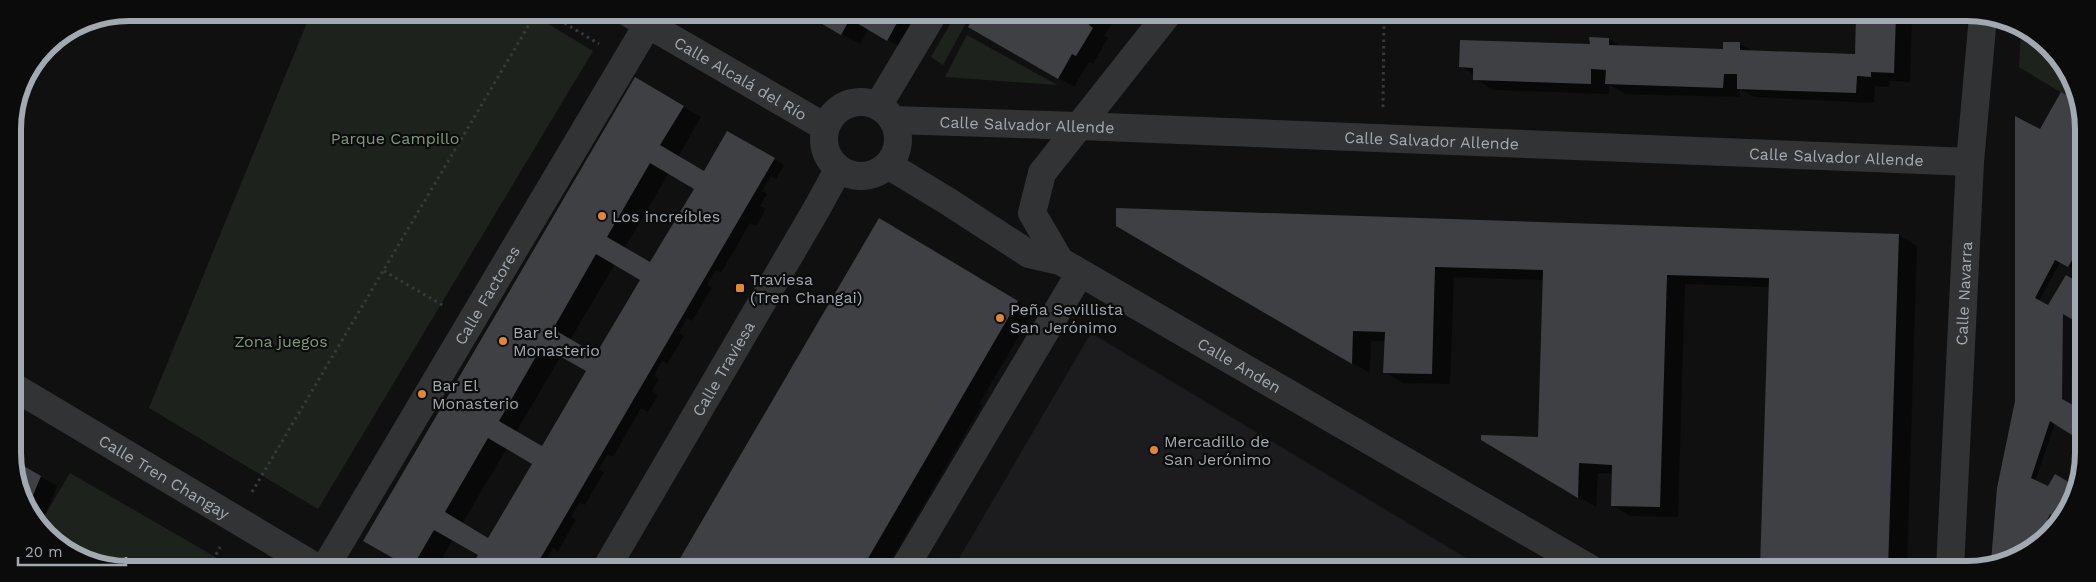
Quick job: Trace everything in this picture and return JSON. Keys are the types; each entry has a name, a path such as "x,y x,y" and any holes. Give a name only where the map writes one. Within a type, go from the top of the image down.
{"street":[{"name":"Calle Factores","path":"329,561 627,61 638,21"},
{"name":"Calle Alcalá del Río","path":"642,21 825,127"},
{"path":"886,113 930,21"},
{"path":"987,227 1008,226 1032,213 1042,173 1162,21"},
{"name":"Calle Navarra","path":"1950,561 1970,162 1981,22"},
{"path":"853,102 866,102 886,113 898,135 896,151 888,165 874,174 858,177 838,170 828,158 823,142 825,127 831,116 841,107 853,102"},
{"name":"Calle Salvador Allende","path":"886,113 1080,126 1970,162"},
{"name":"Calle Anden","path":"888,165 1028,254 1070,267 1578,561"},
{"name":"Calle Traviesa","path":"611,561 838,170"},
{"path":"909,561 1070,267 1032,213"},
{"name":"Calle Tren Changay","path":"21,392 306,561"}],"path":[{"path":"213,561 531,21"},
{"path":"561,21 627,61"},
{"path":"1382,138 1384,21"},
{"path":"384,271 471,322"}],"shaded area":[{"path":"2015,286 2075,321 2075,437 2015,401"},
{"name":"Mercadillo de San Jerónimo","path":"1091,333 1471,561 958,561"}],"green space":[{"name":"Parque Campillo","path":"308,21 543,21 593,51 318,509 149,408"},
{"path":"952,21 967,21 943,65 931,57"},
{"path":"967,35 1057,85 945,77"},
{"path":"2021,36 2033,44 2052,63 2067,88 2070,98 2019,67"},
{"path":"70,473 222,561 129,561 101,557 88,553 63,538 43,518"}],"building":[{"path":"817,21 849,21 841,35"},
{"path":"853,21 898,21 887,41"},
{"path":"972,21 1091,21 1089,25 1093,28 1076,56 1072,54 1058,79 968,27"},
{"path":"1856,21 1896,21 1894,73 1871,72 1871,77 1857,76 1856,93 1737,89 1737,74 1724,74 1723,88 1605,84 1606,70 1591,69 1591,84 1473,80 1473,68 1459,67 1460,40 1590,44 1589,37 1609,38 1609,45 1723,49 1723,42 1740,42 1740,50 1855,54"},
{"path":"635,77 684,106 660,145 704,171 727,131 775,158 539,561 474,561 478,555 434,530 416,561 398,561 363,541","holes":["650,163 694,189 650,262 607,237","596,254 640,280 596,354 553,329","542,346 586,371 542,446 499,421","488,438 532,464 488,538 445,512"]},
{"path":"2061,92 2070,98 2075,122 2075,255 2068,267 2055,260 2035,298 2048,305 2066,275 2075,280 2075,321 2063,314 2062,399 2075,406 2075,437 2050,421 2031,478 2048,486 2055,474 2070,483 2060,507 2054,516 2050,514 2044,528 2038,534 2008,553 1991,558 1997,488 2015,401 2015,116 2040,129"},
{"path":"1116,208 1899,234 1888,561 1760,561 1769,278 1667,275 1660,507 1611,506 1612,465 1579,463 1578,498 1481,440 1481,435 1538,437 1543,270 1435,267 1432,374 1383,373 1385,332 1353,331 1352,364 1116,226"},
{"path":"879,218 1018,301 866,561 679,561"},
{"path":"22,465 41,476 31,499"}],"place":[{"name":"Los increíbles","path":"602,216"},
{"name":"Traviesa (Tren Changai)","path":"740,288"},
{"name":"Peña Sevillista San Jerónimo","path":"1000,318"},
{"name":"Bar el Monasterio","path":"503,341"},
{"name":"Bar El Monasterio","path":"422,394"},
{"name":"Mercadillo de San Jerónimo","path":"1154,450"}],"park label":[{"name":"Zona juegos","path":"281,341"}]}
